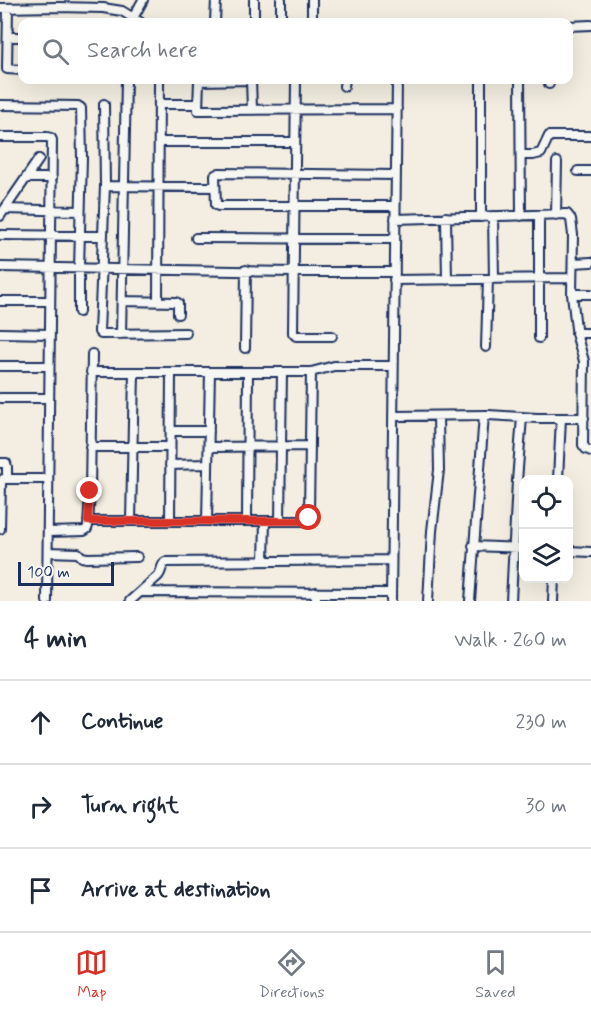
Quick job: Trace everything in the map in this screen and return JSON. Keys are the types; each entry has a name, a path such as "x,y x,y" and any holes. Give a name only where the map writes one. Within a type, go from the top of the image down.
{"street":[{"path":"136,18 143,0"},
{"path":"215,18 216,0"},
{"path":"254,18 255,0"},
{"path":"281,0 281,18"},
{"path":"312,0 312,18"},
{"path":"18,70 7,69 8,37 4,8 98,4 122,11 131,18"},
{"path":"573,26 591,26"},
{"path":"8,37 18,38"},
{"path":"122,334 126,84"},
{"path":"158,302 159,84"},
{"path":"199,84 198,110 397,109"},
{"path":"251,84 252,110"},
{"path":"296,84 293,335 332,336"},
{"path":"142,592 316,592 344,597 391,597 397,84"},
{"path":"481,84 481,217"},
{"path":"520,84 521,216"},
{"path":"104,104 105,186 99,332 101,334 186,333"},
{"path":"159,105 198,104"},
{"path":"0,105 81,107 80,312"},
{"path":"521,155 541,153 549,136 591,136"},
{"path":"0,137 51,138 52,144 47,601"},
{"path":"159,142 295,142"},
{"path":"0,216 39,159"},
{"path":"556,215 557,162"},
{"path":"578,171 591,171"},
{"path":"395,206 218,206 216,205 215,175 219,173 396,174"},
{"path":"26,178 52,178"},
{"path":"105,186 215,187"},
{"path":"5,209 80,211"},
{"path":"395,219 567,214 571,219 573,235 572,294 576,333 584,361 586,415 583,445 591,451"},
{"path":"539,215 539,339"},
{"path":"486,347 493,216"},
{"path":"446,218 447,280"},
{"path":"0,235 103,237"},
{"path":"196,238 395,239"},
{"path":"573,263 591,262"},
{"path":"0,267 246,270 447,280 572,278"},
{"path":"245,348 246,270"},
{"path":"572,294 591,294"},
{"path":"0,301 50,301"},
{"path":"122,301 177,302 178,314"},
{"path":"0,333 50,334"},
{"path":"576,333 591,333"},
{"path":"48,532 87,529 92,354"},
{"path":"0,366 49,366"},
{"path":"92,372 311,372 334,366 393,366"},
{"path":"131,521 134,372"},
{"path":"170,521 171,372"},
{"path":"207,521 210,372"},
{"path":"247,521 248,372"},
{"path":"280,521 282,372"},
{"path":"88,521 305,521 309,518 311,372"},
{"path":"0,398 49,398"},
{"path":"393,416 484,415 561,418 586,415"},
{"path":"470,601 484,415"},
{"path":"428,601 432,531 439,470 438,416"},
{"path":"511,601 522,417"},
{"path":"558,475 561,418"},
{"path":"171,431 209,431"},
{"path":"209,447 310,446"},
{"path":"90,447 170,447"},
{"path":"0,463 7,465 7,478"},
{"path":"170,465 208,464"},
{"path":"0,529 3,479 48,478"},
{"path":"264,561 265,521"},
{"path":"473,546 519,548"},
{"path":"573,551 591,552"},
{"path":"48,552 78,553 87,558 136,557"},
{"path":"130,601 161,573 165,562 391,560"},
{"path":"553,601 554,583"},
{"path":"316,592 316,601"}],"route":[{"path":"90,491 88,521 305,521 309,518"}]}
